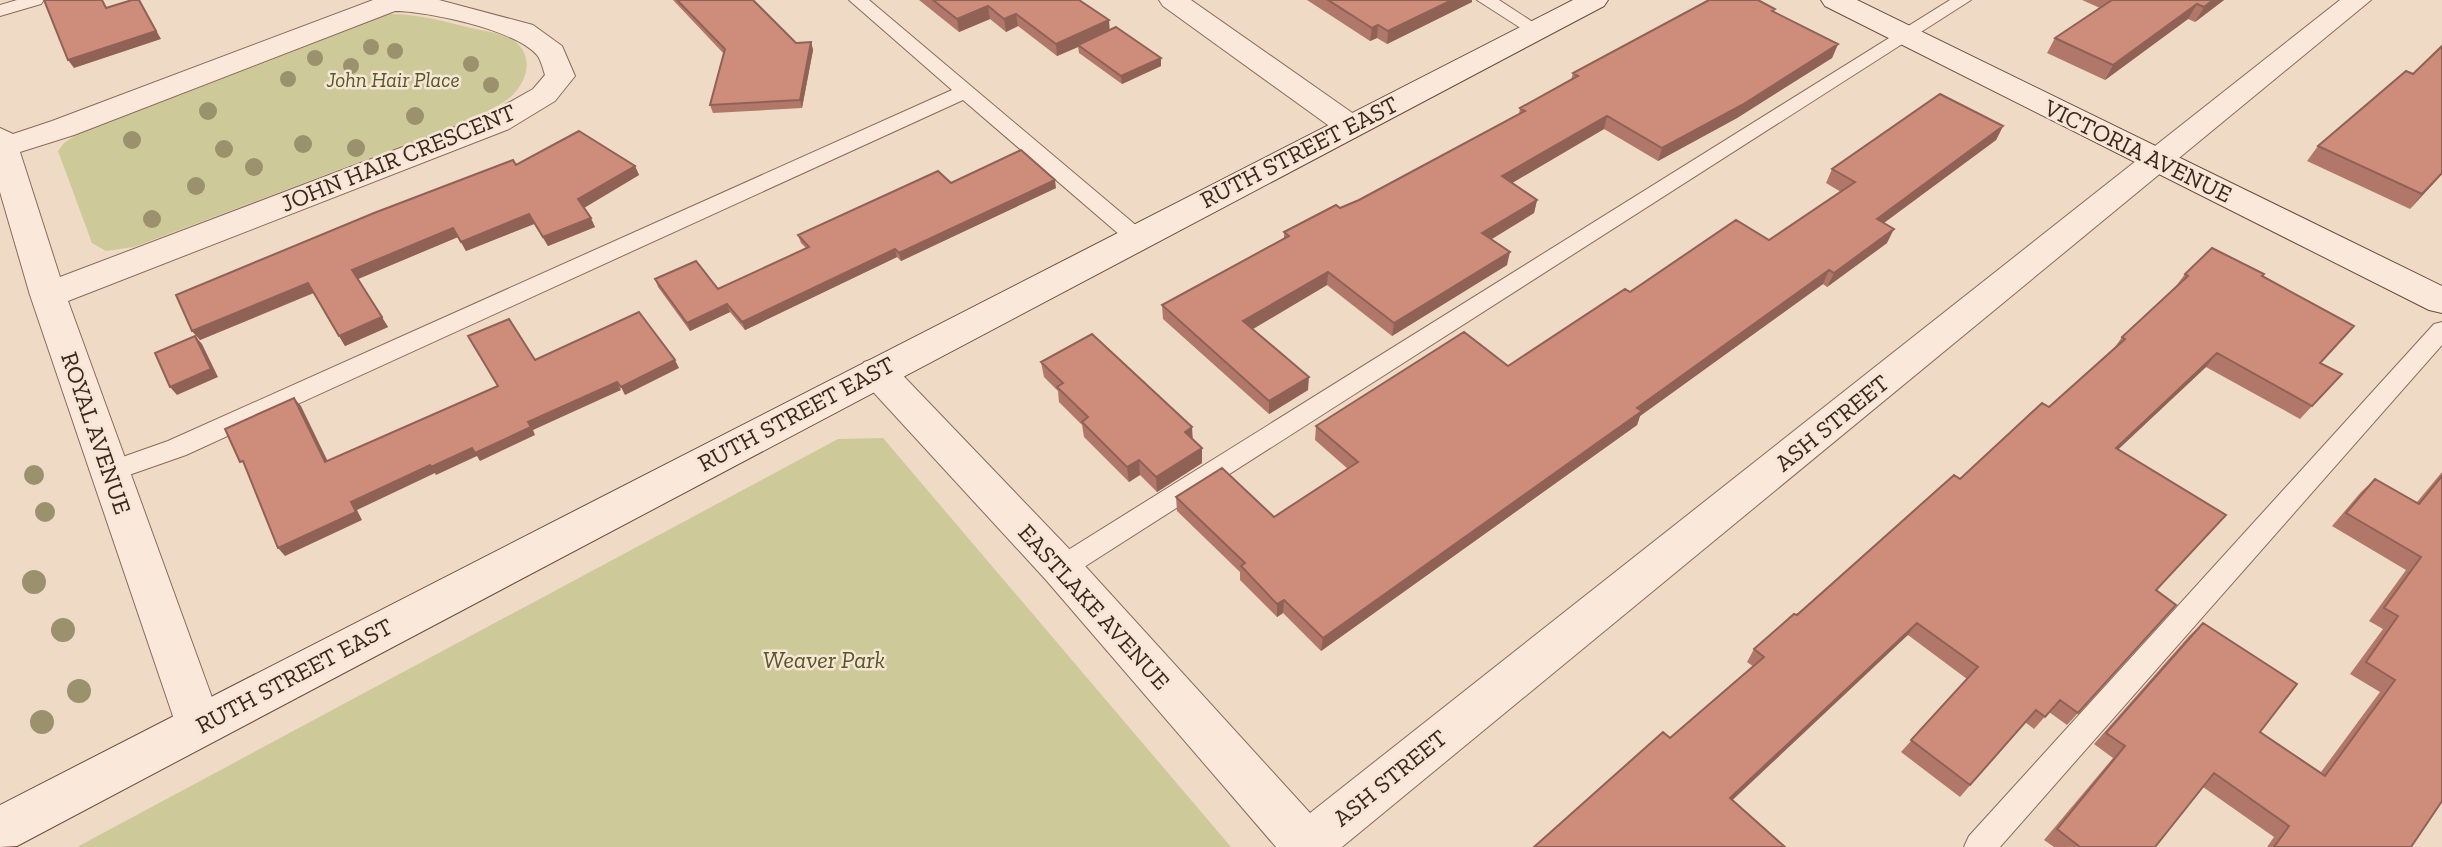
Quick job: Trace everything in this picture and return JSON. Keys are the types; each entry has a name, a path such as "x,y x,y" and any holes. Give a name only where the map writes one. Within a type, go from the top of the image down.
{"street":[{"path":"1173,0 1350,126"},
{"name":"RUTH STREET EAST","path":"0,830 1594,0"},
{"name":"VICTORIA AVENUE","path":"1835,0 2442,301"},
{"name":"ASH STREET","path":"1307,846 2357,0"},
{"name":"JOHN HAIR CRESCENT","path":"2,143 63,128 391,3 418,3 523,31 544,44 558,65 560,76 544,95 498,122 48,295"},
{"name":"ROYAL AVENUE","path":"2,143 48,295 199,725"},
{"name":"EASTLAKE AVENUE","path":"877,372 1061,568 1307,846"}],"lane":[{"path":"0,11 35,0"},
{"path":"858,0 1136,237"},
{"path":"1486,0 1536,30"},
{"path":"1061,568 1962,0"},
{"path":"109,472 177,448 964,92"},
{"path":"1980,847 2442,330"}],"green space":[{"name":"John Hair Place","path":"386,14 429,18 492,32 513,40 525,54 527,62 520,86 508,99 465,122 134,247 106,251 92,243 58,151 64,143 79,133"},
{"name":"Weaver Park","path":"883,438 1231,847 77,847 838,439"}],"building":[{"path":"44,0 102,0 106,8 139,0 156,31 68,60"},
{"path":"677,0 753,0 796,43 811,42 800,100 710,105 725,49"},
{"path":"933,0 1079,0 1109,20 1056,44 1016,14 1004,19 988,6 957,19"},
{"path":"1328,0 1452,0 1388,31 1378,25 1372,28"},
{"path":"1709,0 1758,0 1775,9 1772,11 1838,44 1742,105 1662,148 1607,116 1502,176 1537,200 1482,233 1510,252 1394,323 1328,272 1243,321 1309,377 1269,401 1162,305 1289,236 1284,232 1336,205 1340,208 1359,200 1525,111 1520,108 1578,76 1573,73"},
{"path":"2112,0 2213,0 2204,7 2197,4 2113,65 2055,38"},
{"path":"1116,27 1161,58 1121,76 1078,45"},
{"path":"2442,46 2442,173 2422,194 2318,146 2406,71 2413,74"},
{"path":"1940,94 2003,126 1877,219 1894,229 1834,273 1829,270 1637,408 1642,411 1323,638 1284,600 1277,604 1241,566 1245,563 1176,497 1222,468 1274,517 1358,462 1316,426 1464,332 1508,366 1625,289 1630,292 1736,220 1769,240 1855,182 1832,169"},
{"path":"579,131 635,166 578,199 591,218 543,237 529,214 461,242 453,228 352,270 382,317 339,336 308,283 192,331 176,295 374,213 513,160 516,165"},
{"path":"1021,150 1055,180 899,253 895,249 742,322 727,304 687,323 655,279 696,261 718,289 809,247 798,235 938,171 951,183"},
{"path":"2212,248 2264,274 2262,276 2354,326 2320,363 2342,374 2312,406 2217,353 2116,448 2226,515 2156,590 2176,605 2078,713 2060,700 2045,717 2036,710 1970,785 1911,740 1978,667 1917,623 1730,798 1785,847 1534,847 1663,732 1670,738 1764,657 1754,649 1794,614 1797,615 1954,475 1960,479 2042,403 2049,407 2125,339 2122,337 2188,276 2185,274"},
{"path":"639,312 675,360 621,387 617,382 528,422 531,427 475,453 472,448 351,502 356,512 278,548 243,461 240,462 225,429 294,398 325,462 498,386 468,336 509,319 535,360"},
{"path":"1092,334 1192,427 1185,432 1202,448 1156,477 1139,460 1127,467 1082,422 1088,417 1057,387 1063,383 1041,362"},
{"path":"195,336 211,369 170,387 155,353"},
{"path":"2442,476 2442,801 2411,847 2274,847 2289,826 2214,773 2155,847 2080,847 2057,829 2125,746 2106,733 2203,623 2297,684 2260,732 2325,776 2395,680 2366,662 2398,616 2384,608 2421,557 2346,513 2375,479 2419,504"}]}
